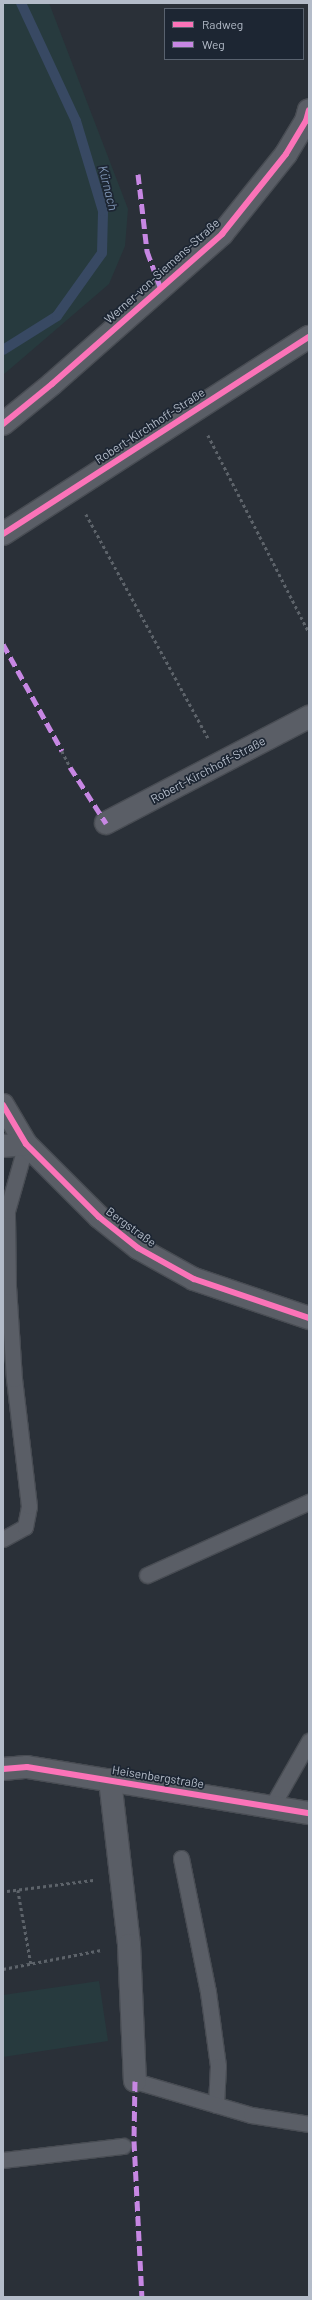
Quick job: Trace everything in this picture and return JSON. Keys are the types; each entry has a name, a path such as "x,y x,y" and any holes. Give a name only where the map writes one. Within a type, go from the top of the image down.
{"street":[{"name":"Werner-von-Siemens-Straße","path":"3,424 52,384 222,234 286,154 308,118"},
{"name":"Robert-Kirchhoff-Straße","path":"3,534 309,337"},
{"name":"Robert-Kirchhoff-Straße","path":"106,823 309,717"},
{"name":"Bergstraße","path":"3,1105 26,1144 99,1217 138,1248 194,1279 309,1318"},
{"path":"3,1146 26,1144"},
{"name":"Heisenbergstraße","path":"3,1769 26,1767 309,1813"},
{"name":"Heisenbergstraße","path":"110,1780 129,1945 135,2081"}],"lane":[{"path":"3,1539 25,1527 29,1506 9,1381 7,1211 26,1144"},
{"path":"147,1575 309,1502"},
{"path":"272,1806 309,1740"},
{"path":"181,1858 208,1992 218,2066 216,2104"},
{"path":"135,2081 251,2115 309,2124"},
{"path":"3,2160 123,2146"}],"path":[{"path":"196,410 309,632"},
{"path":"73,489 221,763"},
{"path":"62,751 70,767"},
{"path":"8,1891 121,1876"},
{"path":"18,1890 31,1964"},
{"path":"3,1969 92,1952"}],"green space":[{"path":"3,3 49,3 128,209 125,246 109,284 3,375"},
{"path":"99,1981 108,2041 3,2057 3,1995"}],"waterway":[{"name":"Kürnach","path":"3,350 57,316 102,253 103,211 76,121 21,3"}],"marked path":[{"path":"138,174 147,251 161,289"},
{"path":"3,644 62,751"},
{"path":"70,767 106,823"},
{"path":"135,2081 134,2141 142,2297"}],"cycle path":[{"path":"3,424 52,384 222,234 286,154 306,121 309,110"},
{"path":"3,534 309,337"},
{"path":"3,1105 26,1144 99,1217 138,1248 194,1279 309,1318"},
{"path":"3,1769 27,1767 309,1813"}]}
